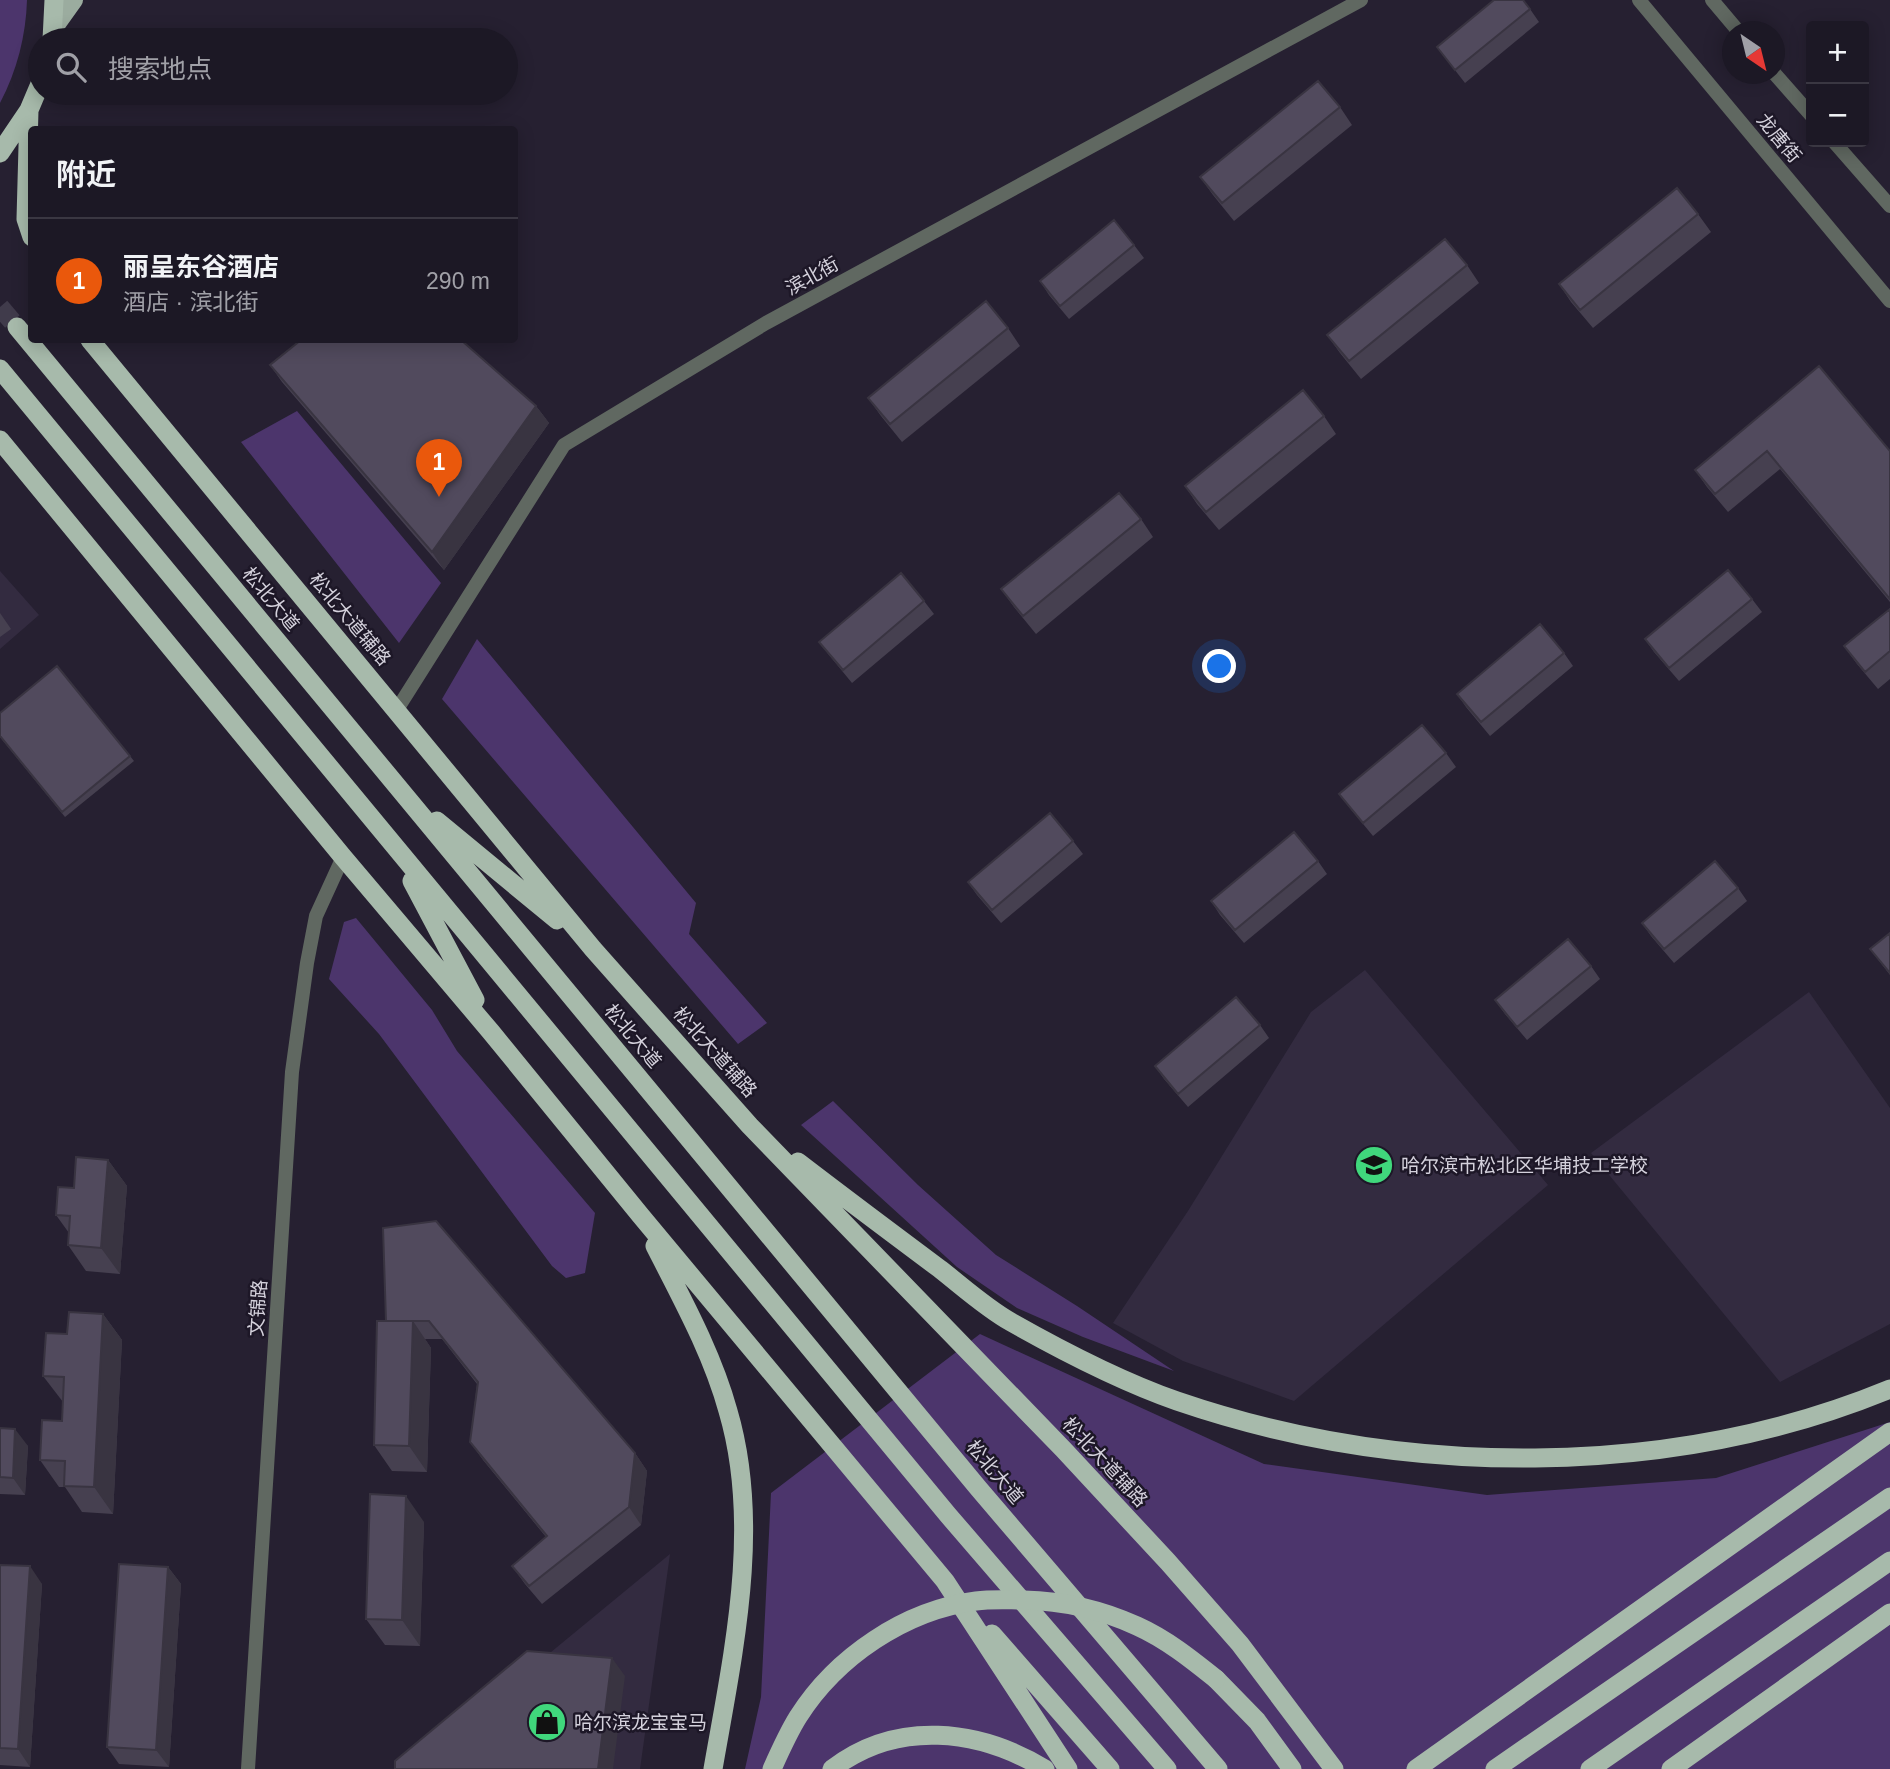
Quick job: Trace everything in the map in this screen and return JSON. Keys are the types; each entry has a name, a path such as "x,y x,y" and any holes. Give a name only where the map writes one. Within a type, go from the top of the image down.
{"highway":[{"path":"53,28 54,0"},
{"path":"0,153 31,105"},
{"path":"29,110 29,126"},
{"path":"28,146 28,225"},
{"name":"松北大道","path":"17,327 28,340"},
{"name":"松北大道","path":"30,343 979,1489 1218,1769"},
{"name":"松北大道辅路","path":"92,343 593,949 750,1126 1168,1562 1240,1644 1334,1769"},
{"path":"0,369 948,1515 1167,1769"},
{"path":"0,440 945,1581 1110,1769"},
{"path":"402,793 593,949"},
{"path":"393,845 491,1032"},
{"path":"750,1126 1008,1321 1120,1378 1177,1401 1306,1435 1375,1447 1449,1455 1558,1458 1602,1456 1660,1450 1764,1432 1890,1389"},
{"path":"641,1216 711,1365 728,1410 739,1457 744,1545 731,1664 713,1769"},
{"path":"1416,1769 1890,1432"},
{"path":"1495,1769 1890,1497"},
{"path":"1590,1769 1890,1561"},
{"path":"945,1581 1068,1769"},
{"path":"772,1769 799,1716 831,1676 853,1656 900,1625 947,1606 976,1600 1038,1600 1064,1603 1136,1625 1216,1679 1257,1721 1292,1769"},
{"path":"1671,1769 1890,1614"},
{"path":"831,1769 854,1754 894,1739 938,1735 984,1740 1006,1748 1045,1769"}],"main road":[{"path":"57,28 74,0"}],"street":[{"name":"滨北街","path":"396,711 564,445 766,323 1361,0"},
{"name":"龙唐街","path":"1639,0 1890,302"},
{"path":"1712,0 1730,21"},
{"name":"龙唐街","path":"1784,84 1806,109"},
{"path":"1838,147 1890,206"},
{"name":"文锦路","path":"248,1769 292,1072 316,916 343,857"}],"shaded area":[{"path":"0,0 27,0 20,53 0,103"},
{"path":"297,411 441,583 399,643 241,442"},
{"path":"0,571 39,615 0,649"},
{"path":"477,639 696,903 689,934 767,1023 738,1044 442,699"},
{"path":"356,918 432,1010 457,1051 595,1213 585,1273 566,1278 552,1266 379,1034 329,979 344,922"},
{"name":"哈尔滨市松北区华埔技工学校","path":"1365,970 1548,1185 1294,1401 1183,1361 1113,1323 1188,1211 1311,1012"},
{"path":"1809,992 1890,1108 1890,1324 1780,1382 1591,1153"},
{"path":"833,1101 918,1185 996,1255 1174,1371 1083,1337 1017,1308 957,1267 801,1125"},
{"path":"980,1334 1264,1464 1487,1495 1716,1478 1890,1422 1890,1769 745,1769 761,1697 771,1493"},
{"path":"670,1554 640,1769 409,1769"}],"building":[{"path":"1494,0 1523,0 1530,9 1455,70 1437,47"},
{"path":"1318,81 1340,107 1222,203 1200,177"},
{"path":"1677,188 1698,214 1580,310 1559,284"},
{"path":"1114,220 1134,245 1060,306 1040,281"},
{"path":"1445,239 1467,265 1349,361 1327,335"},
{"path":"986,301 1008,328 890,424 868,398"},
{"path":"297,343 464,343 536,406 432,552 270,365"},
{"path":"1819,366 1890,451 1890,599 1767,451 1715,494 1695,470"},
{"path":"1303,390 1324,416 1206,512 1185,486"},
{"path":"1119,493 1141,519 1023,616 1001,589"},
{"path":"1728,570 1752,599 1669,668 1645,639"},
{"path":"901,573 924,601 843,670 819,642"},
{"path":"1890,609 1890,651 1865,672 1844,646"},
{"path":"1540,624 1564,653 1481,722 1457,694"},
{"path":"57,666 130,756 62,812 0,736 0,713"},
{"path":"1422,725 1446,753 1363,823 1339,794"},
{"path":"1050,813 1073,841 992,910 968,882"},
{"path":"1294,832 1318,861 1235,930 1211,901"},
{"path":"1715,861 1738,888 1664,949 1642,923"},
{"path":"1890,933 1890,973 1870,949"},
{"path":"1568,939 1591,966 1517,1027 1495,1000"},
{"path":"1236,997 1260,1025 1178,1094 1155,1066"},
{"path":"76,1157 108,1160 101,1248 68,1245 70,1216 56,1215 58,1187 74,1188"},
{"path":"436,1221 635,1453 629,1507 529,1586 512,1566 547,1536 470,1442 478,1382 429,1321 386,1321 383,1228"},
{"path":"69,1312 103,1314 94,1487 64,1486 65,1461 40,1460 42,1420 62,1421 64,1377 43,1376 46,1333 67,1334"},
{"path":"377,1321 413,1321 409,1446 374,1445"},
{"path":"0,1428 15,1429 13,1478 0,1477"},
{"path":"370,1494 406,1496 402,1620 366,1619"},
{"path":"119,1564 168,1567 156,1750 107,1747"},
{"path":"0,1565 30,1566 18,1749 0,1748"},
{"name":"哈尔滨龙宝宝马","path":"527,1651 612,1658 598,1769 395,1769 395,1761"}],"tunnel":[{"path":"0,307 17,327"}],"place":[{"name":"丽呈东谷酒店","path":"439,497"},
{"name":"哈尔滨市松北区华埔技工学校","path":"1374,1165"},
{"name":"哈尔滨龙宝宝马","path":"547,1722"}]}
